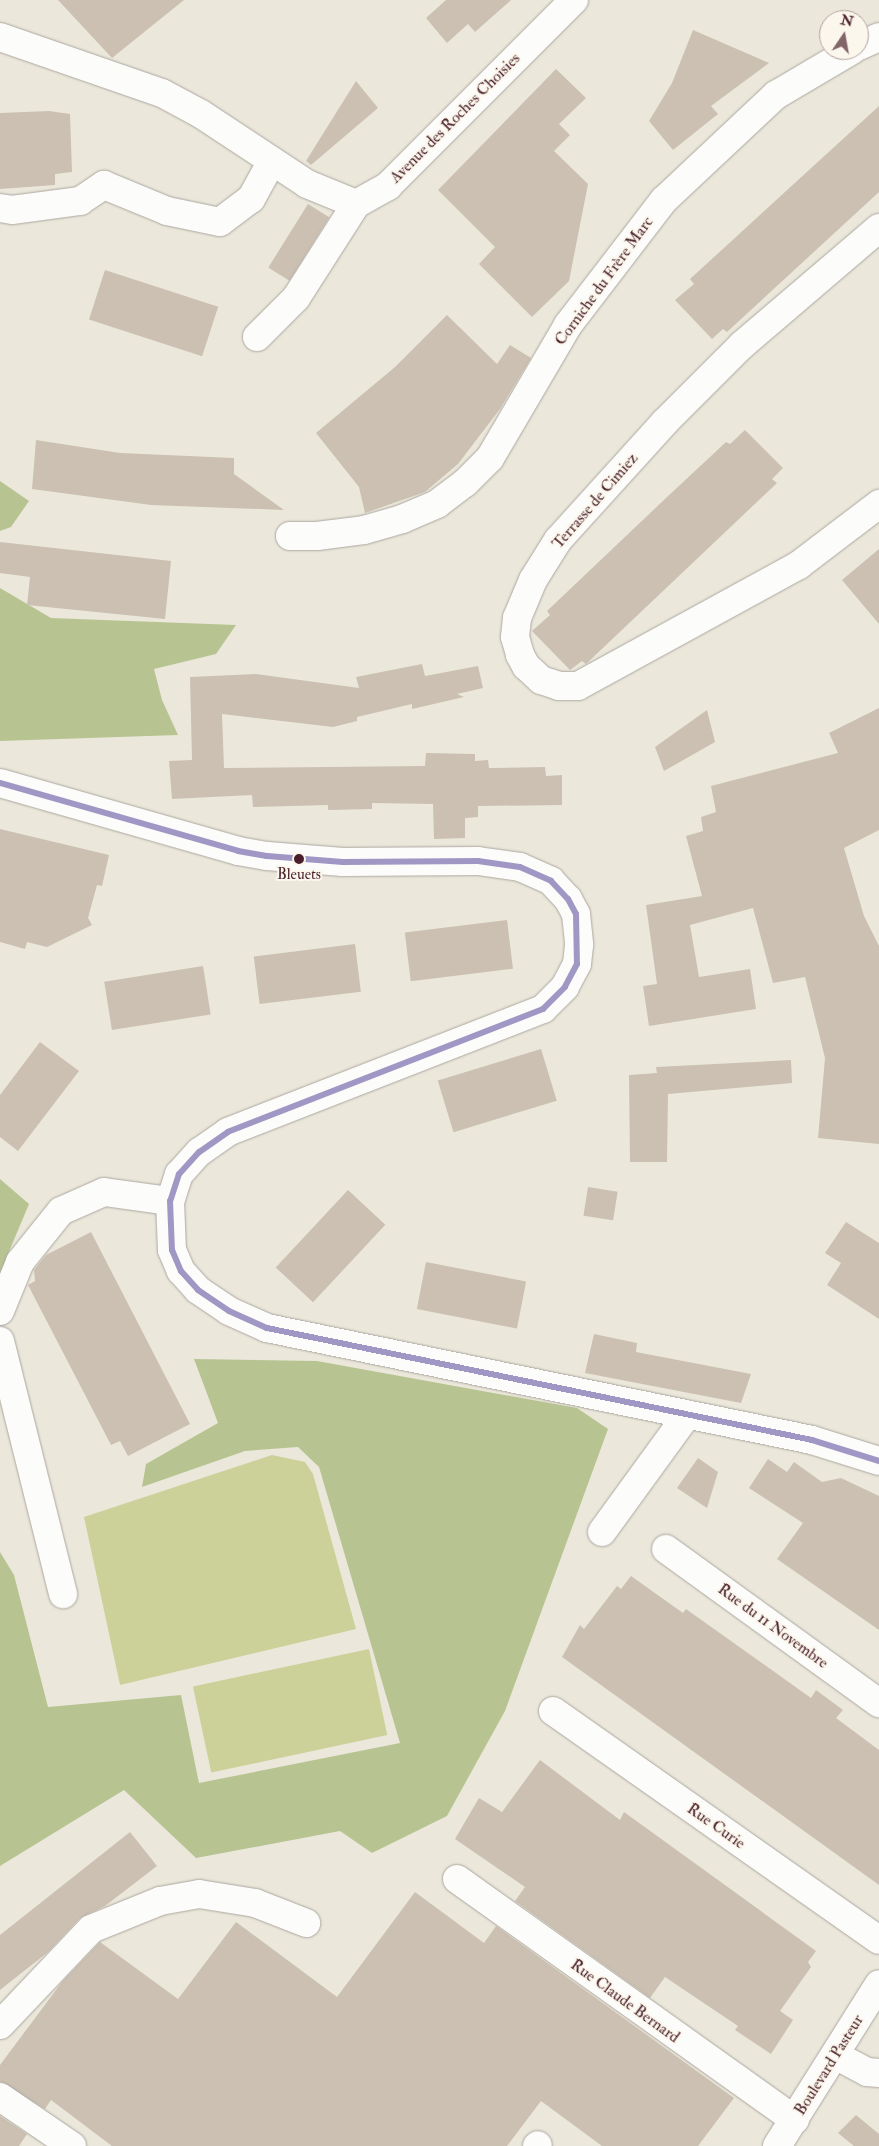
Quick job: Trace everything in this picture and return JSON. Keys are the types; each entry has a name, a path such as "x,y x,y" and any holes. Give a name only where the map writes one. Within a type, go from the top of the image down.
{"street":[{"name":"Avenue des Roches Choisies","path":"356,204 388,186 574,0"},
{"path":"0,37 162,93 201,114 307,184 356,204 296,298 257,337"},
{"name":"Corniche du Frère Marc","path":"290,536 317,536 364,530 402,519 437,504 465,483 490,458 568,325 664,200 776,95 835,60"},
{"path":"0,208 12,210 80,201 104,185 166,211 220,222 251,199 272,161"},
{"name":"Terrasse de Cimiez","path":"879,228 742,345 665,422 558,540 533,580 517,618 515,636 520,655 526,666 541,680 559,686 578,686 799,565 879,504"},
{"path":"0,783 238,851 267,856 343,862 478,861 520,867 551,881 568,899 576,914 580,945 577,964 565,987 544,1009 228,1132 199,1152 179,1174 170,1200 172,1250 181,1271 198,1290 229,1311 267,1328 812,1440 879,1461"},
{"path":"0,1311 20,1262 61,1211 104,1192 170,1200"},
{"path":"0,1341 63,1594"},
{"path":"602,1532 687,1415"},
{"name":"Rue du 11 Novembre","path":"666,1549 879,1702"},
{"name":"Rue Curie","path":"553,1711 879,1940"},
{"name":"Rue Claude Bernard","path":"457,1880 795,2120"},
{"path":"0,2025 91,1929 160,1901 199,1894 254,1903 306,1923"},
{"name":"Boulevard Pasteur","path":"777,2146 879,1984"},
{"path":"835,2055 867,2072 879,2073"},
{"path":"0,2097 72,2146"}],"green space":[{"path":"0,481 29,501 11,527 0,531"},
{"path":"0,588 51,618 236,625 216,654 154,669 162,700 178,735 0,741"},
{"path":"0,1179 29,1204 0,1273"},
{"path":"194,1359 317,1361 577,1408 608,1429 505,1711 447,1816 372,1853 340,1831 196,1858 124,1790 0,1866 0,1552 14,1575 48,1707 181,1695 199,1783 400,1743 319,1467 298,1447 245,1451 142,1487 146,1464 218,1423"},
{"path":"272,1455 305,1462 313,1474 356,1629 120,1685 84,1517"},
{"path":"369,1649 387,1735 211,1773 193,1686"}],"building":[{"path":"58,0 184,0 112,58"},
{"path":"446,0 511,0 475,32 468,24 447,43 426,18"},
{"path":"693,30 769,63 711,106 718,114 673,150 649,121 672,83"},
{"path":"556,69 586,98 559,124 570,135 554,151 588,184 569,281 532,317 479,264 495,247 438,190"},
{"path":"356,81 378,108 311,165 306,161"},
{"path":"879,106 879,192 727,332 723,329 712,339 675,300 694,284 690,279"},
{"path":"49,111 70,114 72,172 55,174 55,185 0,189 0,113"},
{"path":"308,204 329,217 289,281 268,268"},
{"path":"105,270 218,307 202,356 89,319"},
{"path":"447,315 497,364 510,345 531,358 500,409 458,464 425,492 365,513 359,487 316,433 395,367"},
{"path":"745,430 783,468 772,479 777,483 586,664 582,661 570,670 532,631 550,615 547,611 666,498 726,442 730,444"},
{"path":"36,440 120,453 234,458 234,474 284,510 151,505 32,489"},
{"path":"0,542 171,561 165,619 27,605 30,577 0,573"},
{"path":"879,549 879,624 842,580"},
{"path":"422,664 425,676 478,666 483,688 457,694 464,697 412,709 412,704 357,717 357,721 333,727 222,714 224,768 425,766 426,753 475,754 475,761 488,760 489,768 545,767 546,776 562,775 562,805 478,806 478,817 465,818 465,838 434,839 433,804 372,803 372,809 328,810 328,805 253,807 252,795 172,799 169,761 192,760 190,677 256,674 359,688 356,677"},
{"path":"879,708 879,830 844,848 864,916 879,946 879,1144 818,1138 825,1058 805,977 773,983 753,908 690,925 699,977 750,969 756,1009 649,1026 643,986 657,984 646,905 702,896 686,836 703,831 701,817 716,812 711,786 838,753 829,733"},
{"path":"707,710 715,742 664,771 655,747"},
{"path":"0,829 109,855 102,886 97,885 88,918 92,925 47,947 27,942 25,949 0,942"},
{"path":"507,920 513,969 411,981 405,933"},
{"path":"355,944 361,992 260,1004 254,956"},
{"path":"203,966 211,1014 112,1030 104,982"},
{"path":"40,1042 79,1071 18,1151 0,1137 0,1095"},
{"path":"541,1049 557,1101 454,1132 438,1081"},
{"path":"791,1060 792,1083 668,1094 667,1162 630,1162 629,1075 657,1073 656,1067"},
{"path":"588,1187 618,1192 613,1220 583,1216"},
{"path":"348,1190 385,1225 313,1302 276,1268"},
{"path":"846,1222 879,1243 879,1319 827,1285 841,1263 825,1253"},
{"path":"91,1232 190,1424 128,1456 120,1441 111,1445 28,1285 35,1281 34,1270 46,1255"},
{"path":"426,1262 526,1281 517,1329 417,1309"},
{"path":"594,1334 637,1343 636,1352 751,1374 741,1403 585,1373"},
{"path":"698,1458 718,1472 707,1508 677,1488"},
{"path":"768,1459 787,1472 794,1462 822,1482 841,1478 879,1496 879,1630 777,1559 803,1523 749,1488"},
{"path":"631,1576 683,1613 686,1609 811,1698 816,1690 843,1710 836,1718 879,1750 879,1885 562,1657 580,1625 584,1629 617,1586 621,1589"},
{"path":"540,1760 620,1820 624,1812 816,1951 808,1962 811,1967 780,2011 793,2020 771,2054 735,2030 738,2026 665,1977 650,1998 515,1901 525,1887 455,1839 479,1798 502,1812"},
{"path":"130,1832 157,1866 105,1906 80,1918 48,1952 0,1990 0,1935"},
{"path":"415,1892 484,1943 496,1926 734,2098 698,2146 602,2146 541,2101 507,2146 112,2146 51,2100 45,2109 0,2082 0,2065 62,1982 100,1942 178,1999 236,1922 337,1997"},
{"path":"856,2115 879,2134 879,2146 854,2146 838,2133"},
{"path":"0,2116 27,2134 19,2146 0,2146"}],"transit line":[{"path":"0,783 238,851 267,856 343,862 478,861 520,867 551,881 568,899 576,914 577,964 565,987 543,1009 228,1132 199,1152 179,1174 170,1201 172,1250 181,1271 198,1290 229,1311 267,1328 812,1440 879,1461"}],"place":[{"name":"Bleuets","path":"299,859"}]}
